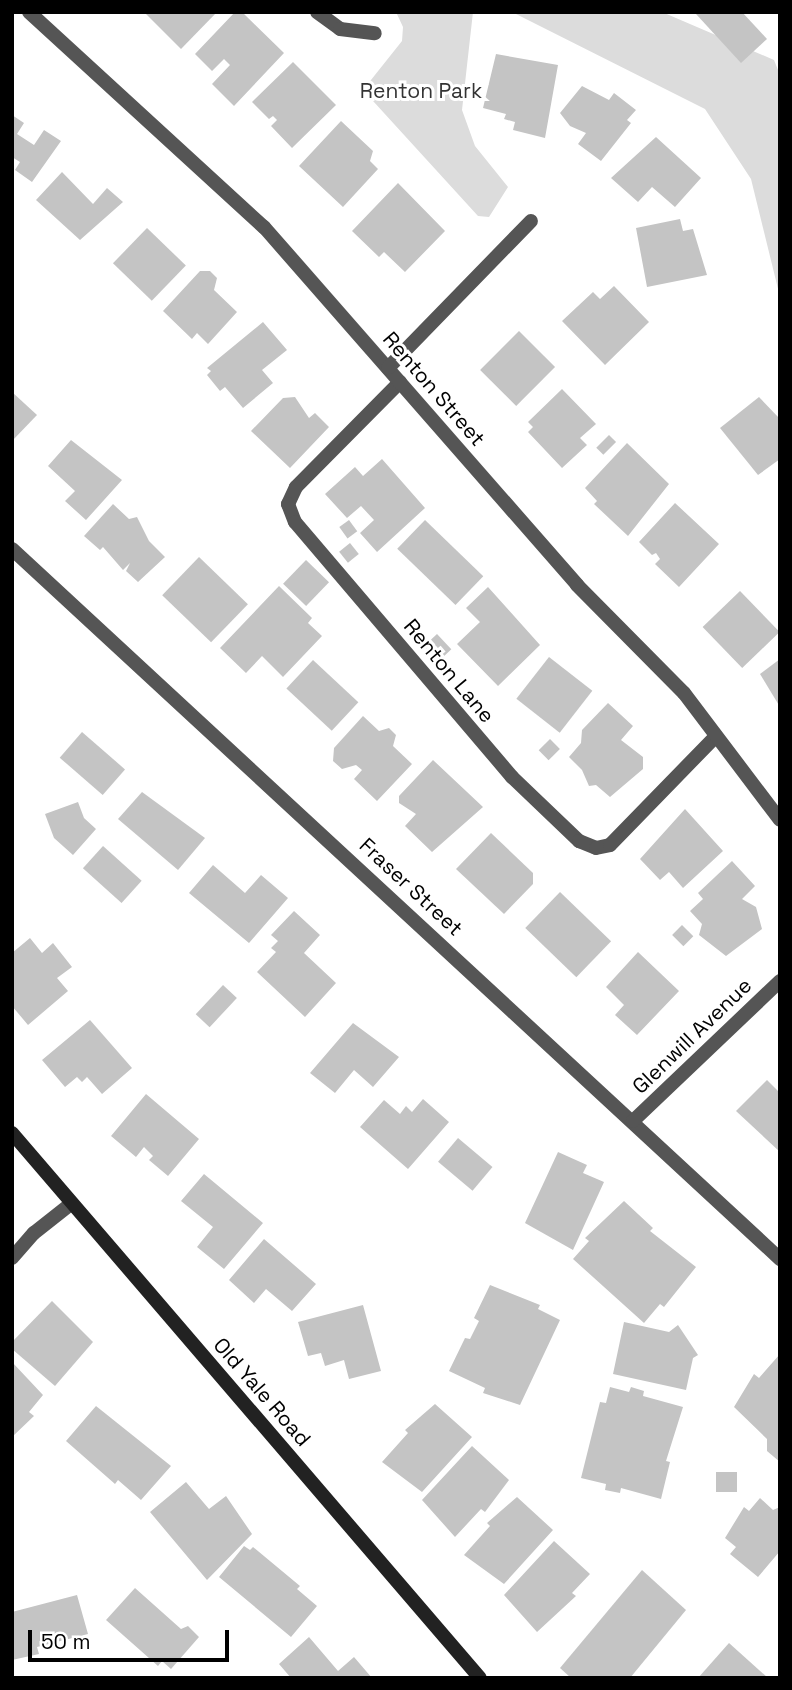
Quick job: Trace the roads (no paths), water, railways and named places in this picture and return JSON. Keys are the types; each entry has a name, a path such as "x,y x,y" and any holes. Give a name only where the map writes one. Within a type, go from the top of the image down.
{"main road":[{"name":"Old Yale Road","path":"12,1133 480,1678"}],"street":[{"name":"Renton Street","path":"29,12 264,227 577,585 684,693 780,820"},
{"path":"317,12 340,29 374,33"},
{"path":"388,368 530,222"},
{"name":"Renton Lane","path":"401,382 296,487 288,504 295,522 512,777 579,841 596,848 610,845 716,736"},
{"name":"Fraser Street","path":"12,549 780,1259"},
{"name":"Glenwill Avenue","path":"633,1121 780,981"},
{"path":"12,1258 34,1233 72,1203"}],"park label":[{"name":"Renton Park","path":"421,91"}]}
